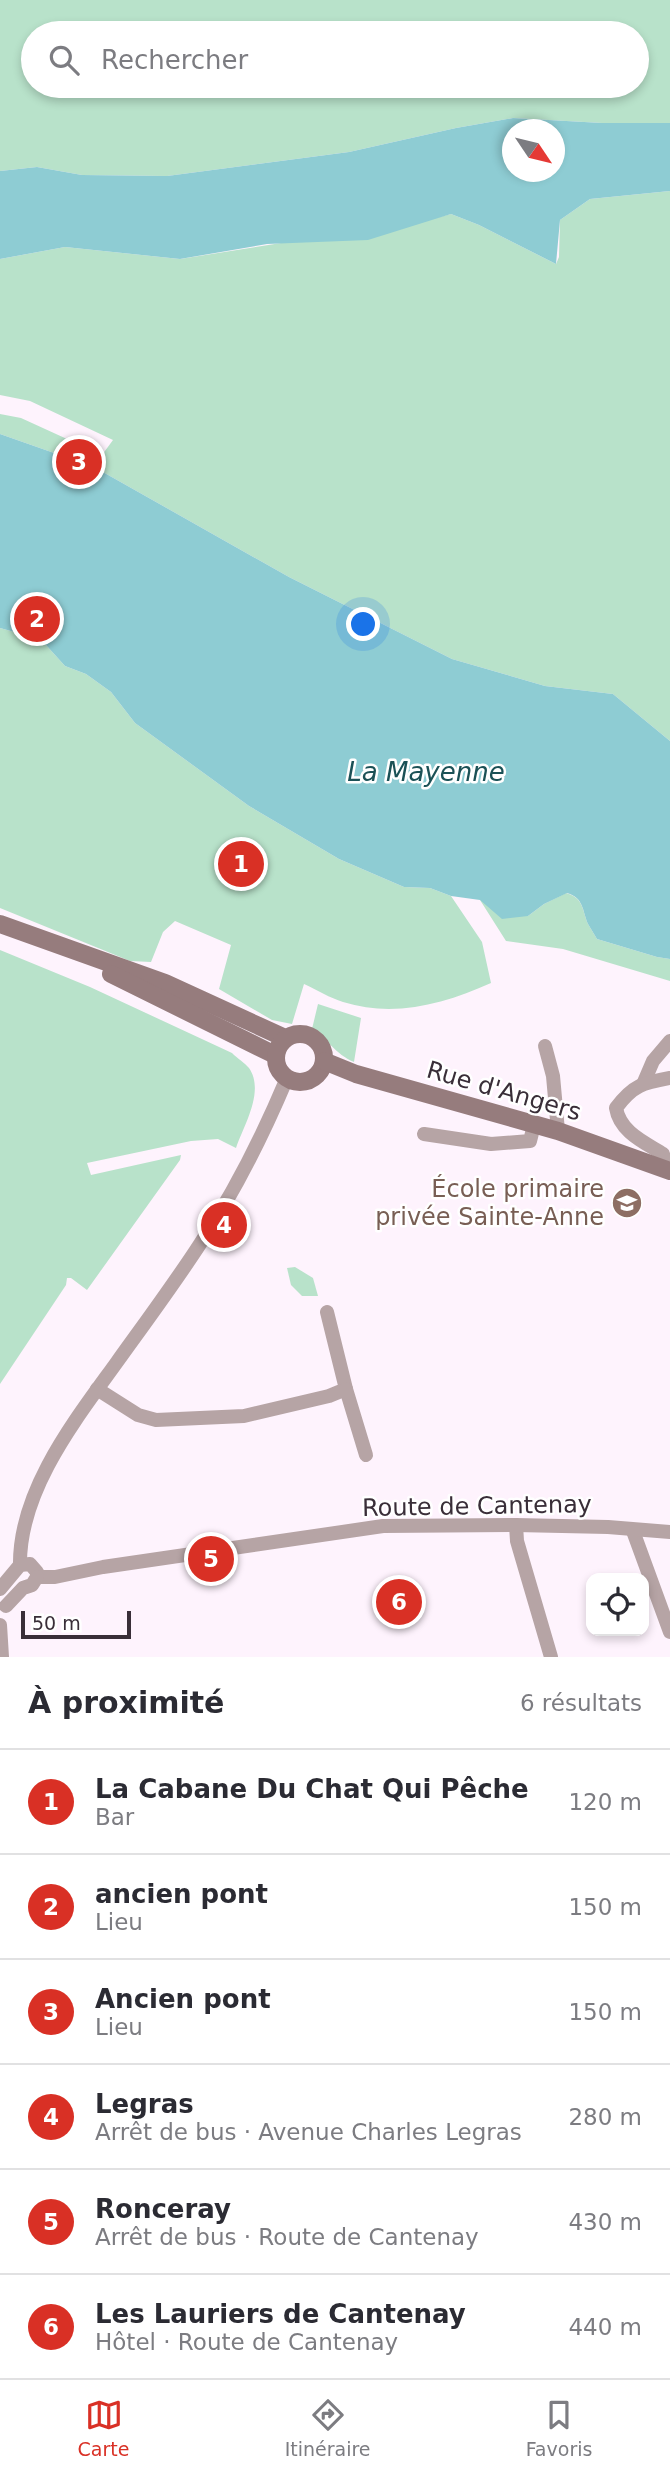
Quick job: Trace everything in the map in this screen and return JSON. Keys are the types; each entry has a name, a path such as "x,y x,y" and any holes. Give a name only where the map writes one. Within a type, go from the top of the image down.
{"main road":[{"path":"0,924 164,983 285,1038"},
{"path":"32,936 275,1055"},
{"path":"292,1034 310,1035 321,1045 324,1061 322,1069 310,1080 294,1082 287,1079 277,1067 275,1055 285,1038 292,1034"},
{"name":"Rue d'Angers","path":"324,1061 356,1074 558,1131 668,1170"}],"street":[{"path":"644,1082 653,1061 670,1041"},
{"path":"545,1045 553,1076 558,1131"},
{"path":"668,1170 663,1154 630,1133 618,1121 617,1108 628,1091 644,1082 670,1078"},
{"path":"23,1588 15,1583 16,1570 20,1544 38,1485 73,1422 201,1243 241,1172 287,1079"},
{"path":"424,1134 504,1143 530,1140 534,1125"},
{"path":"327,1312 366,1455"},
{"path":"97,1389 138,1415 156,1420 244,1416 329,1396 346,1389"},
{"path":"516,1525 517,1542 551,1657"},
{"name":"Route de Cantenay","path":"37,1577 55,1577 103,1567 383,1526 516,1525 608,1527 670,1532"},
{"path":"633,1531 670,1632"},
{"path":"0,1589 16,1570 30,1564 37,1572 32,1585 23,1588 2,1605"},
{"path":"0,1625 2,1657"}],"green space":[{"path":"0,0 670,0 670,123 602,123 513,118 349,152 167,176 82,175 37,167 0,171"},
{"path":"670,191 670,741 613,694 545,686 452,659 289,577 94,467 0,434 0,414 21,418 102,455 113,440 30,401 0,395 0,259 65,247 180,259 451,214 479,225 556,264 559,257 560,220 590,199"},
{"path":"0,628 25,635 46,645 65,666 86,674 111,692 135,723 249,806 339,859 404,887 430,888 451,896 482,942 491,983 455,997 400,1009 362,1007 343,1002 304,984 292,1024 272,1020 219,989 231,945 175,921 163,932 151,962 130,961 0,908"},
{"path":"566,893 579,901 597,939 670,959 670,981 563,949 506,941 480,900 528,916"},
{"path":"0,950 90,987 232,1053 249,1068 255,1087 251,1108 236,1148 218,1139 191,1141 87,1163 91,1175 181,1155 87,1290 67,1278 66,1285 0,1384"},
{"path":"318,1004 361,1018 354,1062 312,1029"},
{"path":"295,1267 313,1278 318,1296 302,1296 291,1285 287,1268"}],"water":[{"path":"502,120 502,182 565,182 565,121 670,123 670,191 590,199 560,220 556,264 479,225 451,214 368,240 267,244 180,259 65,247 0,259 0,171 37,167 82,175 167,176 349,152"},
{"name":"La Mayenne","path":"0,434 94,467 289,577 452,659 545,686 613,694 670,741 670,959 597,939 580,901 567,893 544,904 528,916 502,919 480,900 451,896 430,888 404,887 339,859 249,806 135,723 111,692 86,674 65,666 46,645 25,635 0,628"}],"place":[{"name":"Ancien pont","path":"79,462"},
{"name":"ancien pont","path":"37,619"},
{"name":"La Cabane Du Chat Qui Pêche","path":"241,864"},
{"name":"École primaire privée Sainte-Anne","path":"627,1203"},
{"name":"Legras","path":"224,1225"},
{"name":"Ronceray","path":"211,1559"},
{"name":"Les Lauriers de Cantenay","path":"399,1602"}]}
